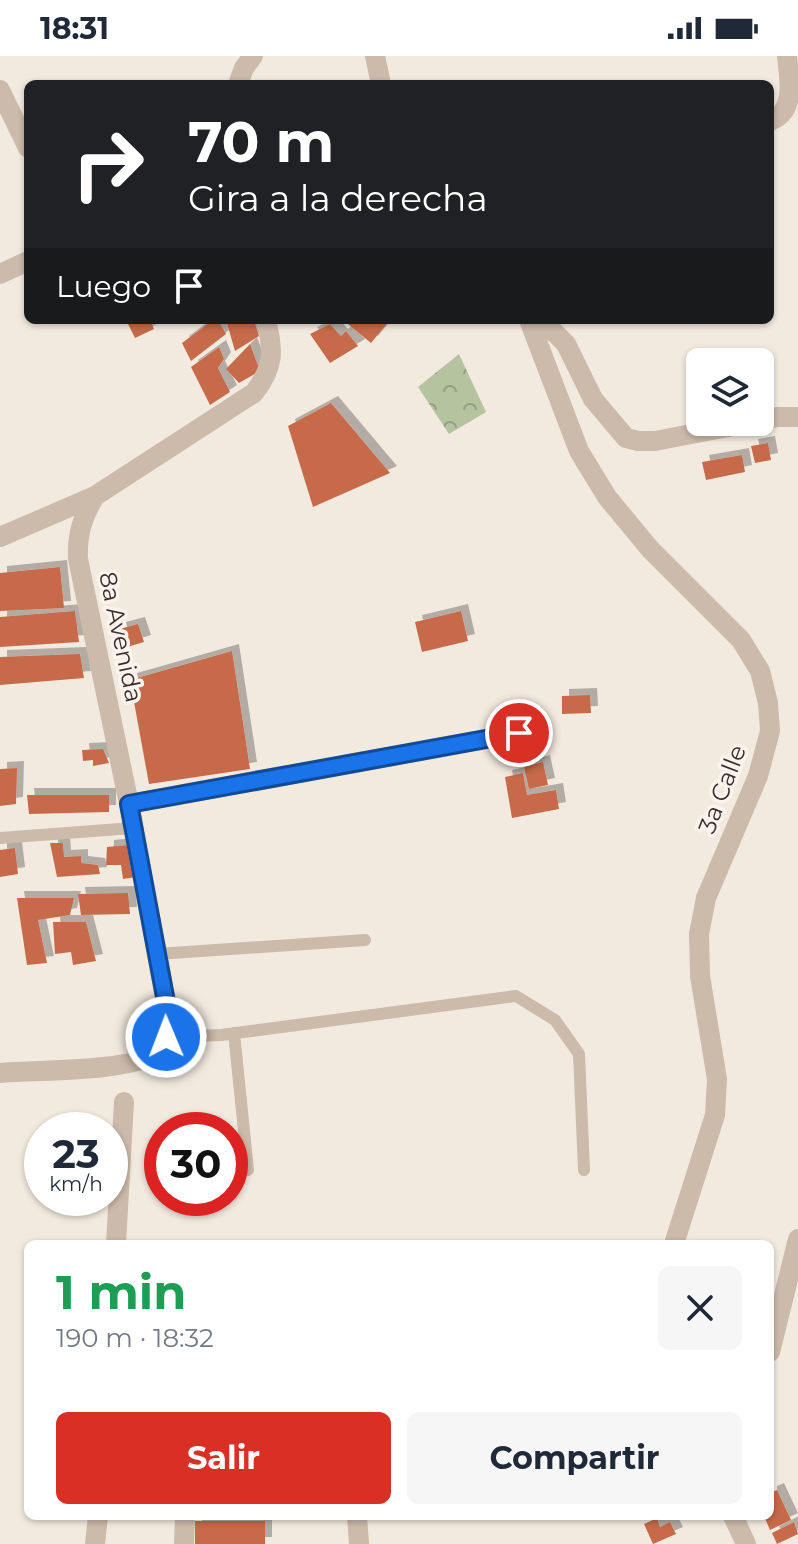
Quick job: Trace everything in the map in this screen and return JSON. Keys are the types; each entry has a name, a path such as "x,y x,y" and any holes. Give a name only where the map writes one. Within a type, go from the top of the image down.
{"street":[{"path":"240,80 253,56"},
{"path":"375,56 380,80"},
{"path":"774,120 787,108 791,92 787,56"},
{"path":"0,90 24,140"},
{"path":"0,274 24,263"},
{"path":"0,537 95,496 254,393 267,376 271,360 266,324"},
{"name":"3a Calle","path":"531,324 579,451 607,497 650,549 741,640 760,671 768,703 770,731 758,776 706,898 699,934 700,976 717,1079 715,1115 675,1240"},
{"path":"546,324 566,344 593,399 626,438 655,441 686,435"},
{"path":"774,420 798,417"},
{"name":"8a Avenida","path":"95,496 83,516 77,536 78,559 169,1018 162,1044"},
{"path":"129,804 519,733"},
{"path":"0,1073 134,1064 162,1044"},
{"path":"116,1240 124,1102"},
{"path":"774,1336 798,1239"},
{"path":"95,1544 98,1520"},
{"path":"184,1544 185,1520"},
{"path":"357,1520 359,1544"},
{"path":"735,1520 746,1544"}],"lane":[{"path":"0,838 133,828"},
{"path":"157,954 365,940"},
{"path":"162,1044 516,996 555,1020 579,1054 584,1170"},
{"path":"234,1033 242,1112"}],"green space":[{"path":"459,354 486,412 449,434 418,387"}],"building":[{"path":"128,324 152,324 154,329 135,338"},
{"path":"208,324 220,324 226,334 191,361 182,343"},
{"path":"227,324 255,324 259,336 235,351"},
{"path":"330,324 341,336 346,331 358,346 330,363 310,334"},
{"path":"348,324 387,324 371,343"},
{"path":"250,344 260,371 239,383 226,369"},
{"path":"219,347 224,359 218,368 230,392 210,405 191,367"},
{"path":"331,403 390,473 313,507 288,426"},
{"path":"768,443 771,460 755,463 751,446"},
{"path":"742,455 745,472 706,480 702,462"},
{"path":"60,567 64,608 0,611 0,573"},
{"path":"75,611 79,642 0,647 0,617"},
{"path":"461,611 468,641 422,652 415,622"},
{"path":"138,624 144,642 124,648 119,629"},
{"path":"232,651 250,769 149,784 130,680"},
{"path":"80,654 84,678 0,685 0,657"},
{"path":"590,695 591,713 562,714 562,696"},
{"path":"103,749 109,763 93,766 93,760 83,761 82,750"},
{"path":"543,762 548,785 529,789 524,767"},
{"path":"17,768 16,804 0,806 0,769"},
{"path":"523,773 527,795 556,790 559,809 512,818 505,777"},
{"path":"27,795 109,795 109,812 29,814"},
{"path":"50,843 63,843 64,857 81,856 81,863 98,865 100,874 57,877"},
{"path":"128,845 136,877 123,879 121,865 106,865 107,847"},
{"path":"15,848 18,874 0,877 0,850"},
{"path":"128,893 130,914 81,915 78,894"},
{"path":"17,898 74,898 70,915 38,920 47,963 27,965"},
{"path":"53,922 86,922 96,961 73,965 71,952 55,954"},
{"path":"777,1490 791,1520 770,1530 766,1520 774,1520 774,1491"},
{"path":"658,1520 660,1527 670,1522 676,1534 653,1544 644,1524"},
{"path":"195,1521 265,1521 265,1544 195,1544"},
{"path":"794,1522 798,1534 777,1544 772,1533"}],"route":[{"path":"166,1037 169,1018 129,804 519,733"}]}
